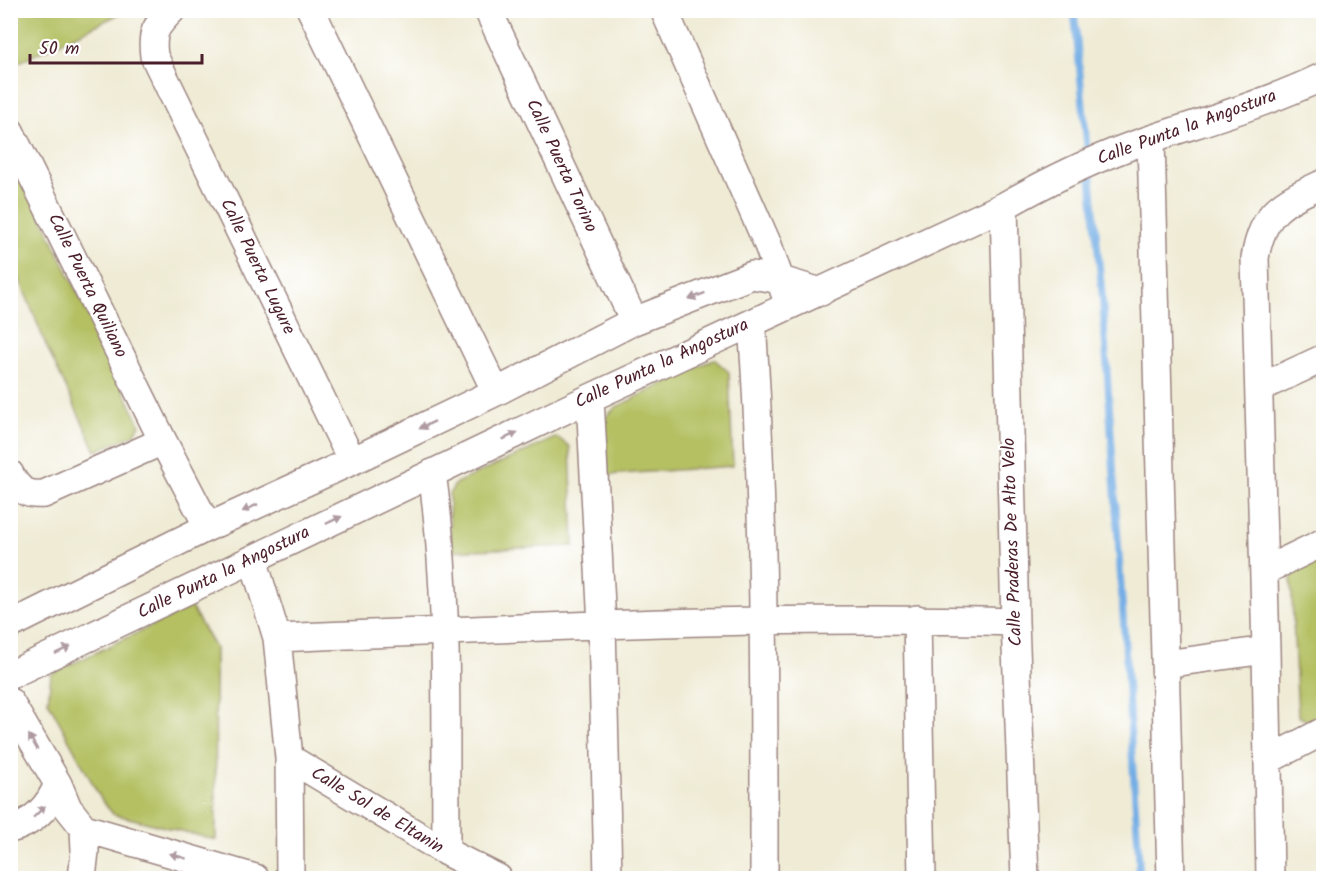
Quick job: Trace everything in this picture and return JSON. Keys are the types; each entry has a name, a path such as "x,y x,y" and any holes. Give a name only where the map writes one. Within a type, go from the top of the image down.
{"street":[{"name":"Calle Puerta Lugure","path":"172,10 156,26 152,40 154,56 352,461"},
{"path":"311,10 496,392"},
{"name":"Calle Puerta Torino","path":"488,10 634,321"},
{"path":"664,10 768,245 789,306"},
{"name":"Calle Punta la Angostura","path":"10,675 590,398 1004,206 1034,189 1123,149 1268,100 1323,76"},
{"name":"Calle Puerta Quiliano","path":"10,131 208,527"},
{"path":"1151,140 1170,879"},
{"path":"1270,879 1255,258 1258,238 1269,219 1283,202 1323,183"},
{"name":"Calle Praderas De Alto Velo","path":"1004,206 1015,622 1025,879"},
{"path":"10,625 208,527 496,392 634,321 752,275 781,280 821,292"},
{"path":"752,323 763,622 764,879"},
{"path":"1259,388 1323,358"},
{"path":"590,398 602,626 608,879"},
{"path":"10,474 16,485 25,493 44,494 163,441"},
{"path":"432,473 438,511 444,631 446,852"},
{"path":"1264,571 1323,542"},
{"path":"253,559 277,638 289,758 290,879"},
{"path":"917,620 922,879"},
{"path":"277,638 763,622 917,620 1015,622"},
{"path":"1165,664 1266,650"},
{"path":"10,702 58,784 68,808 84,828 255,879"},
{"path":"1268,760 1323,731"},
{"name":"Calle Sol de Eltanin","path":"289,758 446,852 498,879"},
{"path":"10,829 34,818 51,800 58,784"},
{"path":"82,879 85,851 84,828"}],"green space":[{"path":"11,10 126,10 126,11 11,66"},
{"path":"11,152 140,425 134,435 96,451 48,350 11,258"},
{"path":"714,359 729,372 733,466 608,475 605,418 616,407"},
{"path":"557,437 570,447 574,546 450,551 449,494 456,483"},
{"path":"1323,558 1323,716 1310,723 1298,716 1291,580 1295,571"},
{"path":"191,607 215,648 216,840 113,814 101,799 48,701 51,674"}],"waterway":[{"path":"1074,10 1088,158"},
{"path":"1090,169 1102,293 1139,861 1137,878"}]}
